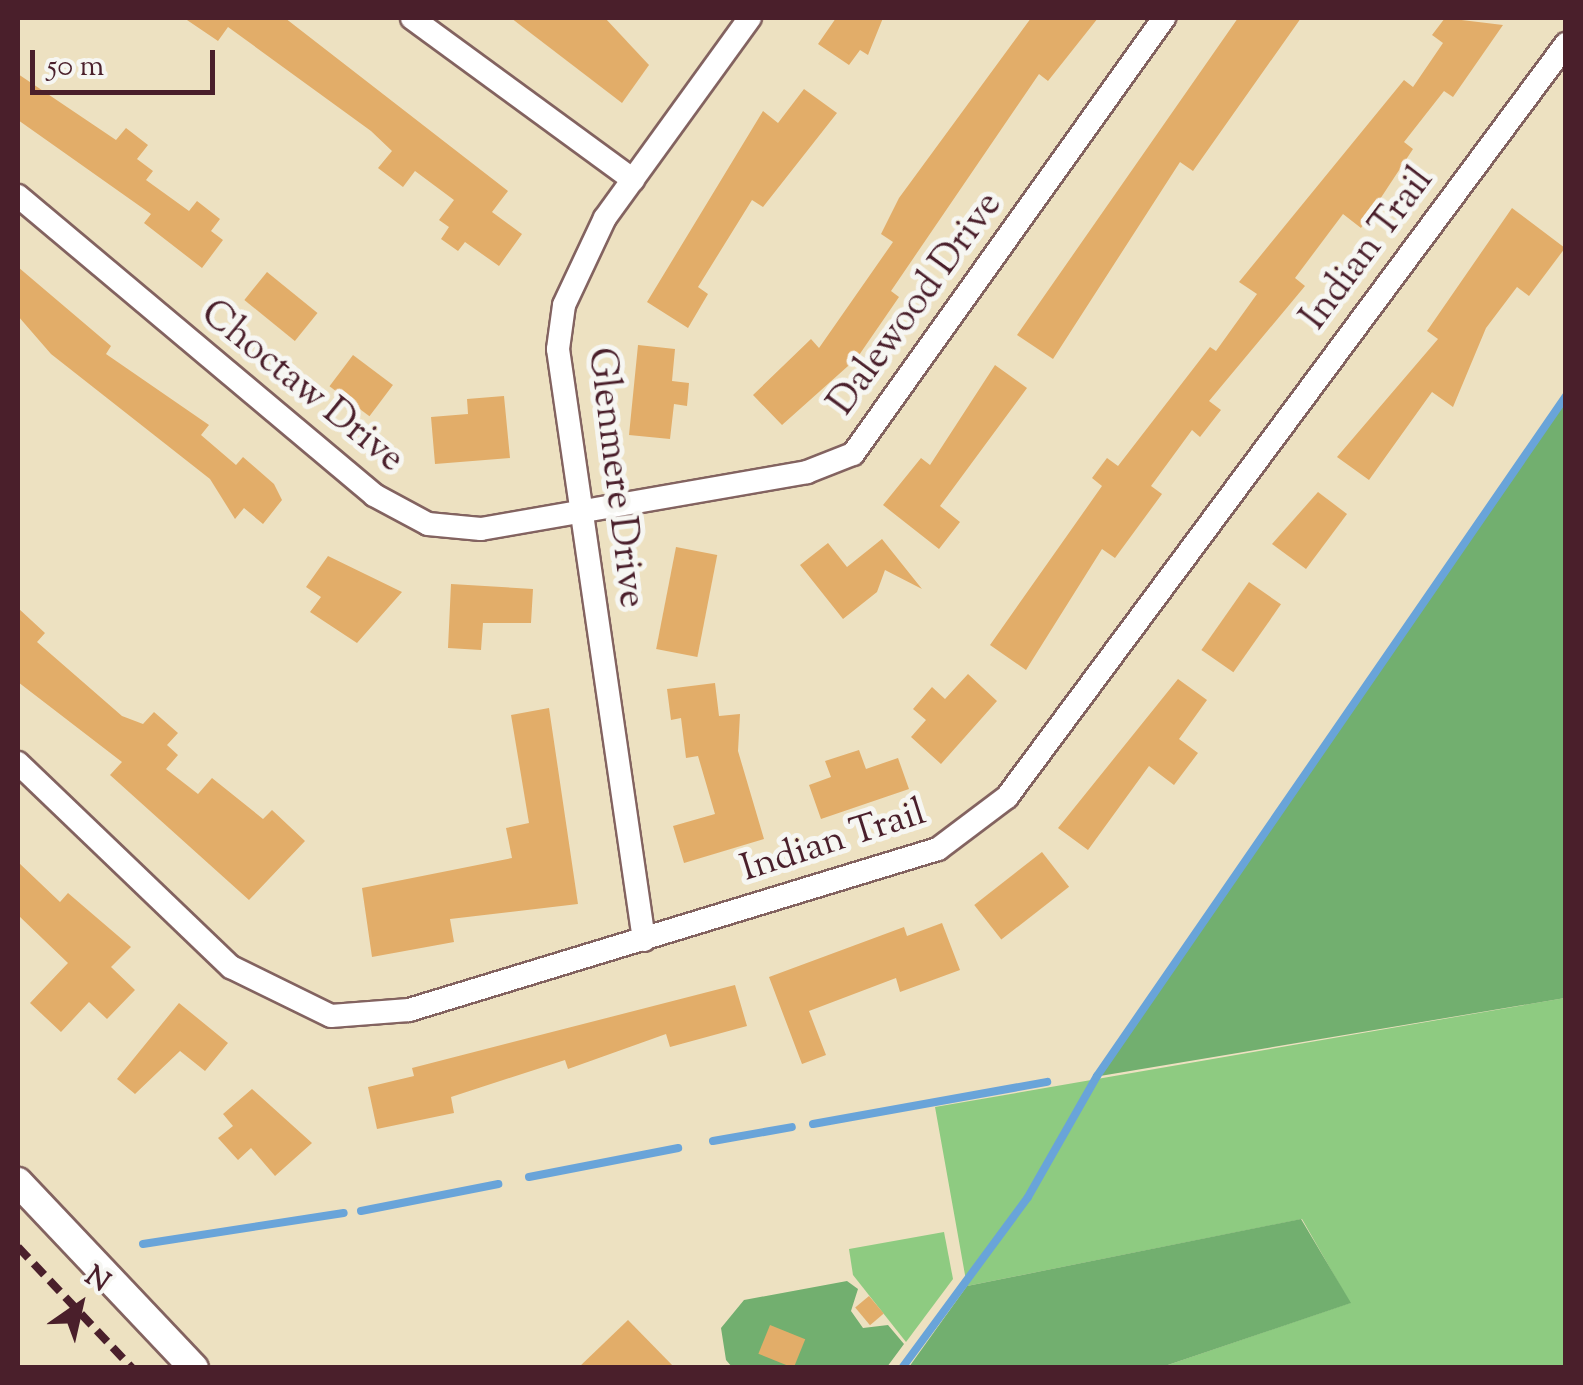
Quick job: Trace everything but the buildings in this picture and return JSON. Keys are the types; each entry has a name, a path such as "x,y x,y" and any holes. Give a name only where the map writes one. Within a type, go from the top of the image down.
{"street":[{"path":"412,18 633,180"},
{"name":"Glenmere Drive","path":"644,940 560,392 564,304 633,180 750,18"},
{"name":"Dalewood Drive","path":"581,513 807,472 853,454 1164,18"},
{"name":"Indian Trail","path":"18,763 232,968 331,1016 409,1010 938,849 991,813 1566,44"},
{"name":"Choctaw Drive","path":"18,196 340,469 410,518 481,529 581,513"},
{"path":"18,1182 194,1368"}],"green space":[{"path":"1565,400 1565,998 1100,1076"},
{"path":"1565,998 1565,1367 1162,1367 1350,1303 1302,1219 967,1286 935,1107"},
{"path":"1301,1219 1351,1303 1162,1367 909,1367 967,1286"},
{"path":"944,1232 953,1279 906,1342 853,1275 849,1249"},
{"path":"847,1281 858,1289 851,1311 863,1328 888,1325 904,1344 887,1367 732,1367 726,1360 721,1328 744,1300"}],"waterway":[{"path":"902,1368 1028,1197 1097,1076 1566,396"},
{"path":"813,1124 1047,1082"},
{"path":"713,1141 792,1127"},
{"path":"529,1177 678,1148"},
{"path":"361,1211 498,1184"},
{"path":"143,1244 344,1213"}],"railway":[{"path":"18,1247 132,1368"}]}
